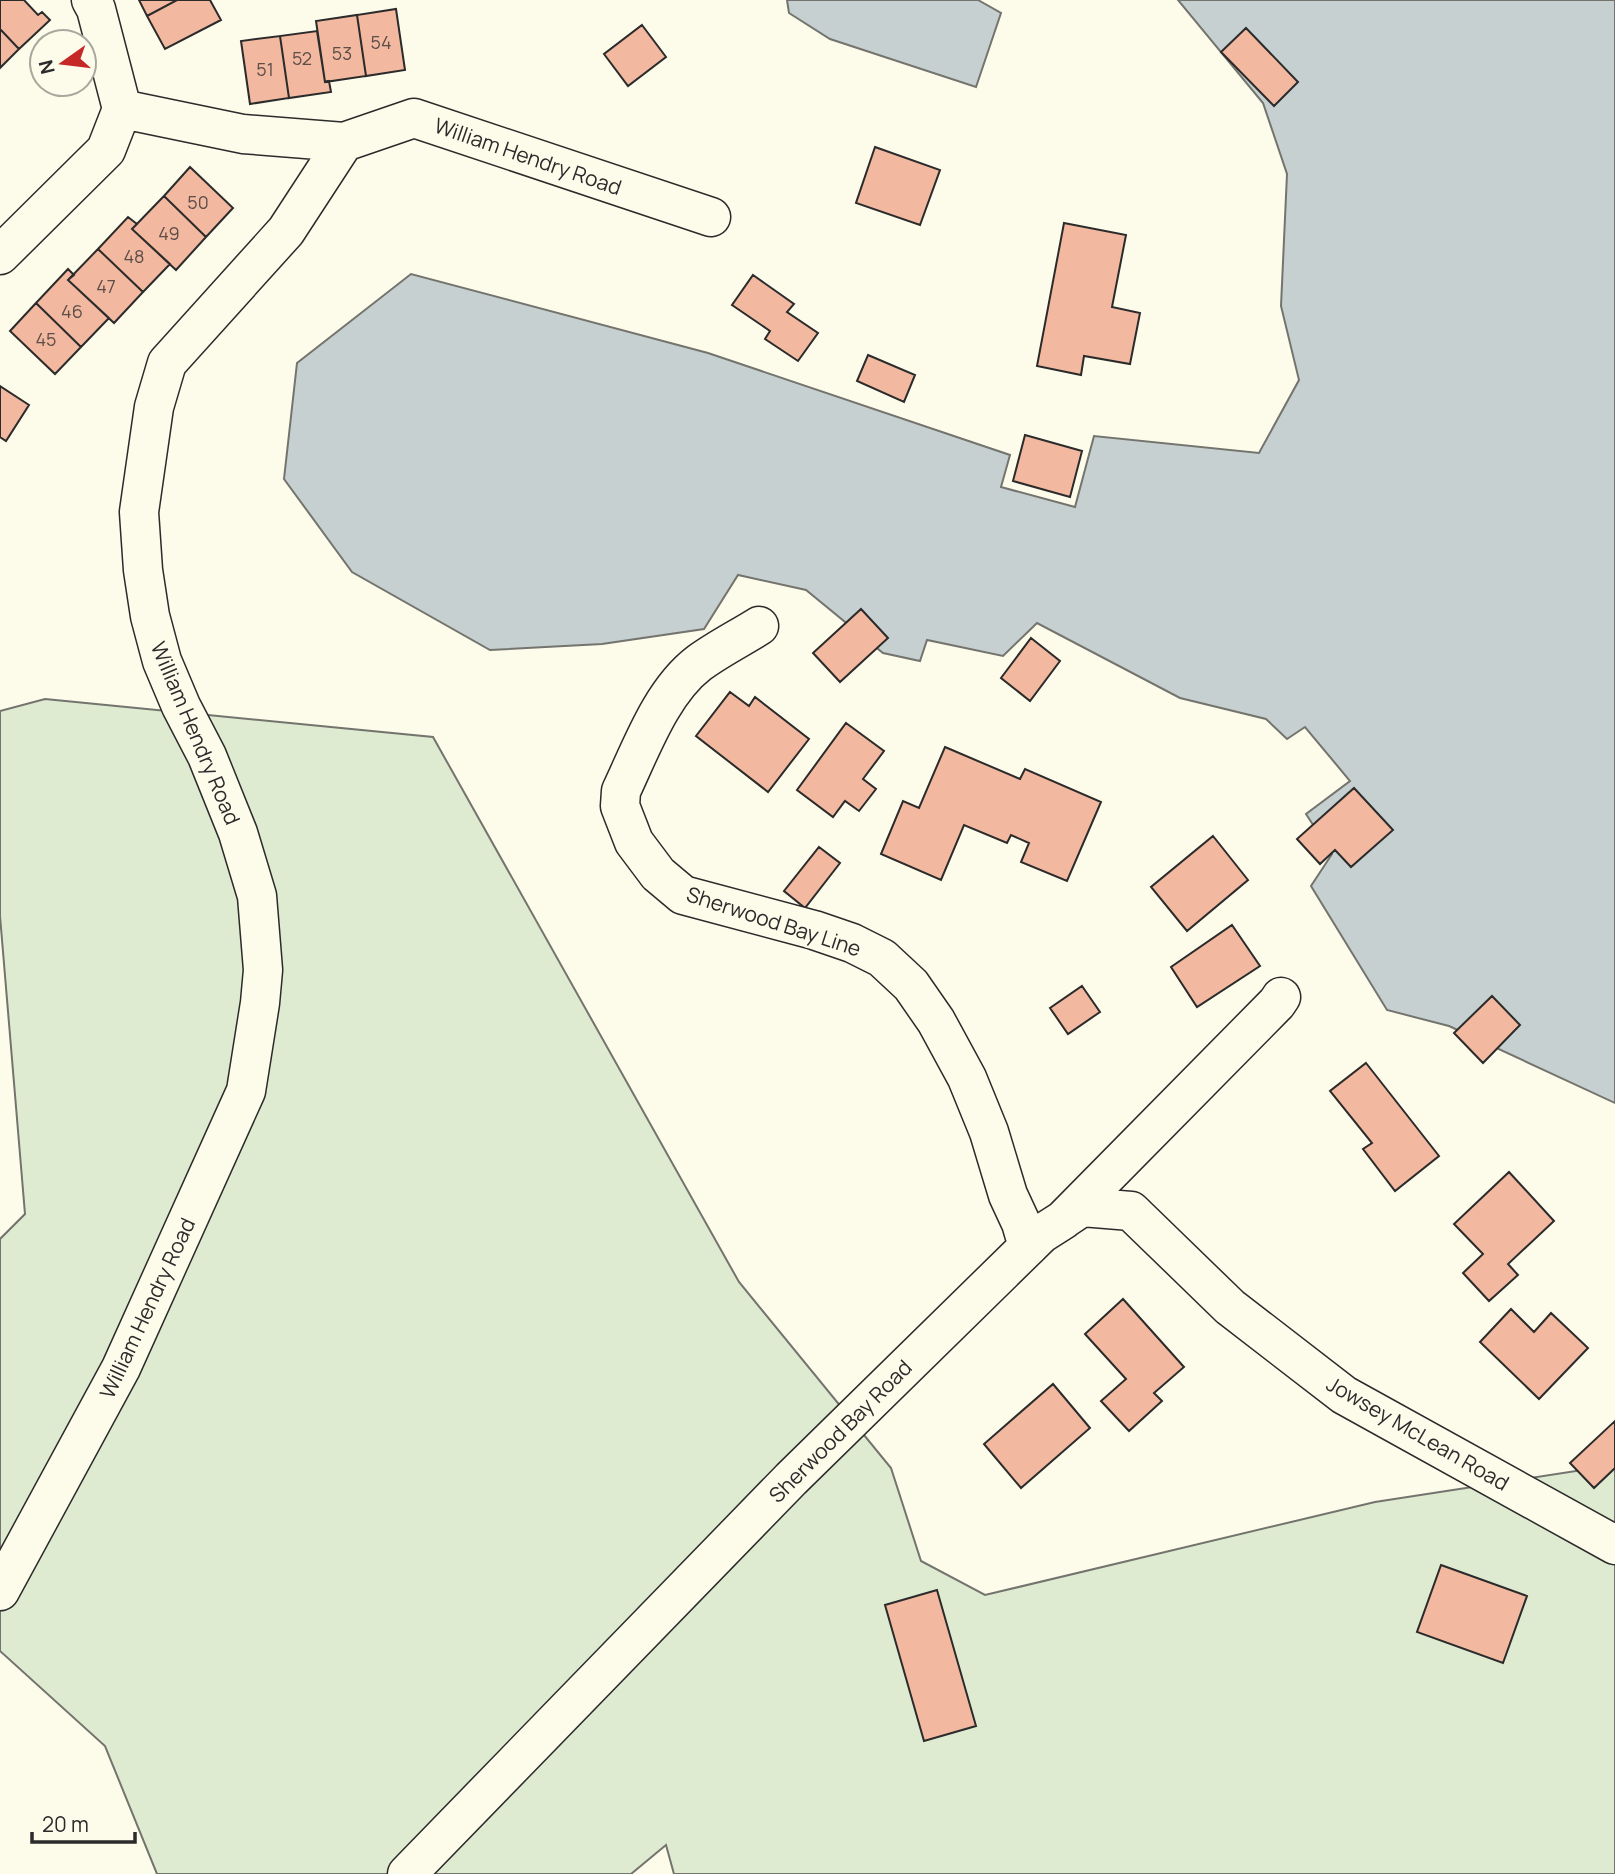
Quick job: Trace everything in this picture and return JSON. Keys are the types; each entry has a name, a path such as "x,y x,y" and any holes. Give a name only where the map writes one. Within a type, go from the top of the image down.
{"street":[{"path":"0,255 106,150 122,109 96,9 91,0"},
{"path":"122,109 243,134 344,142"},
{"name":"William Hendry Road","path":"0,1591 121,1368 246,1091 260,1003 263,970 257,896 238,833 207,756 162,661 150,616 143,570 139,512 154,407 167,363 286,231 344,142 414,118 711,217"},
{"name":"Sherwood Bay Line","path":"760,626 700,663 689,672 663,704 621,791 620,806 634,842 659,874 683,895 814,929 852,943 883,958 911,985 936,1021 967,1078 989,1132 1008,1195 1028,1247"},
{"name":"Sherwood Bay Road","path":"407,1874 790,1479 1041,1234 1063,1220 1281,997"},
{"name":"Jowsey McLean Road","path":"1063,1220 1082,1207 1131,1211 1230,1307 1344,1395 1615,1545"}],"green space":[{"path":"45,699 433,737 739,1282 891,1468 921,1561 985,1595 1375,1502 1615,1465 1615,1874 674,1874 666,1845 631,1874 157,1874 105,1746 0,1651 0,1239 25,1214 0,916 0,711"}],"shaded area":[{"path":"787,0 978,0 1001,13 976,87 830,39 789,13"},
{"path":"1178,0 1615,0 1615,1103 1449,1026 1387,1010 1311,886 1332,854 1306,814 1350,781 1305,727 1287,739 1266,719 1180,698 1037,623 1003,656 927,640 920,661 883,653 806,590 738,575 704,629 602,644 490,650 352,572 284,479 297,363 411,274 708,353 1010,455 1001,487 1075,507 1094,436 1259,453 1299,380 1281,306 1287,174 1263,103"}],"building":[{"path":"0,0 24,0 38,15 42,12 50,20 41,28 28,28 28,41 19,49 0,29"},
{"path":"139,0 177,0 147,16"},
{"path":"177,0 210,0 221,20 165,49 147,16"},
{"path":"396,9 405,70 366,76 357,15"},
{"path":"357,15 366,76 325,82 316,21"},
{"path":"642,25 666,57 628,86 604,54"},
{"path":"1246,28 1298,82 1274,106 1221,52"},
{"path":"0,29 19,49 0,68"},
{"path":"317,31 325,82 329,81 331,92 289,98 280,36"},
{"path":"280,36 289,98 250,104 241,41"},
{"path":"875,147 940,170 920,225 856,203"},
{"path":"190,167 233,208 206,237 164,196"},
{"path":"164,196 206,237 176,270 132,229"},
{"path":"128,217 137,224 132,229 170,264 143,292 98,249"},
{"path":"1064,223 1126,235 1112,307 1140,313 1130,364 1084,356 1081,375 1037,366"},
{"path":"98,249 143,292 114,323 68,280"},
{"path":"68,269 74,275 68,280 109,318 81,347 36,303"},
{"path":"753,275 794,304 787,312 818,333 798,361 765,339 770,331 732,305"},
{"path":"36,303 81,347 55,374 10,331"},
{"path":"868,355 915,375 904,402 857,381"},
{"path":"0,386 29,405 6,441 0,437"},
{"path":"1025,435 1082,451 1070,497 1013,481"},
{"path":"861,609 888,638 840,682 813,653"},
{"path":"1031,638 1060,661 1030,701 1001,678"},
{"path":"730,692 749,706 755,697 809,739 768,792 696,736"},
{"path":"846,723 884,751 863,779 876,789 859,811 845,801 833,817 797,790"},
{"path":"945,747 1020,779 1025,769 1101,802 1067,881 1021,862 1029,843 1011,835 1007,843 964,825 941,880 881,854 903,801 919,808"},
{"path":"1354,788 1393,830 1351,867 1335,850 1320,864 1297,839"},
{"path":"1213,836 1248,880 1187,931 1151,887"},
{"path":"819,847 840,863 805,908 784,891"},
{"path":"1232,925 1260,966 1197,1007 1171,967"},
{"path":"1082,986 1100,1012 1068,1034 1050,1008"},
{"path":"1492,996 1520,1025 1483,1063 1454,1033"},
{"path":"1366,1063 1439,1156 1395,1191 1363,1149 1372,1143 1330,1091"},
{"path":"1509,1172 1554,1221 1508,1264 1518,1275 1489,1301 1463,1273 1483,1254 1454,1224"},
{"path":"1123,1299 1184,1367 1154,1393 1162,1401 1129,1431 1101,1401 1126,1379 1085,1334"},
{"path":"1511,1309 1534,1332 1551,1313 1588,1348 1539,1399 1480,1342"},
{"path":"1053,1384 1090,1428 1021,1488 984,1444"},
{"path":"1615,1421 1615,1468 1594,1488 1570,1463"},
{"path":"1441,1565 1527,1596 1503,1663 1417,1632"},
{"path":"937,1590 976,1726 924,1741 885,1605"}]}
